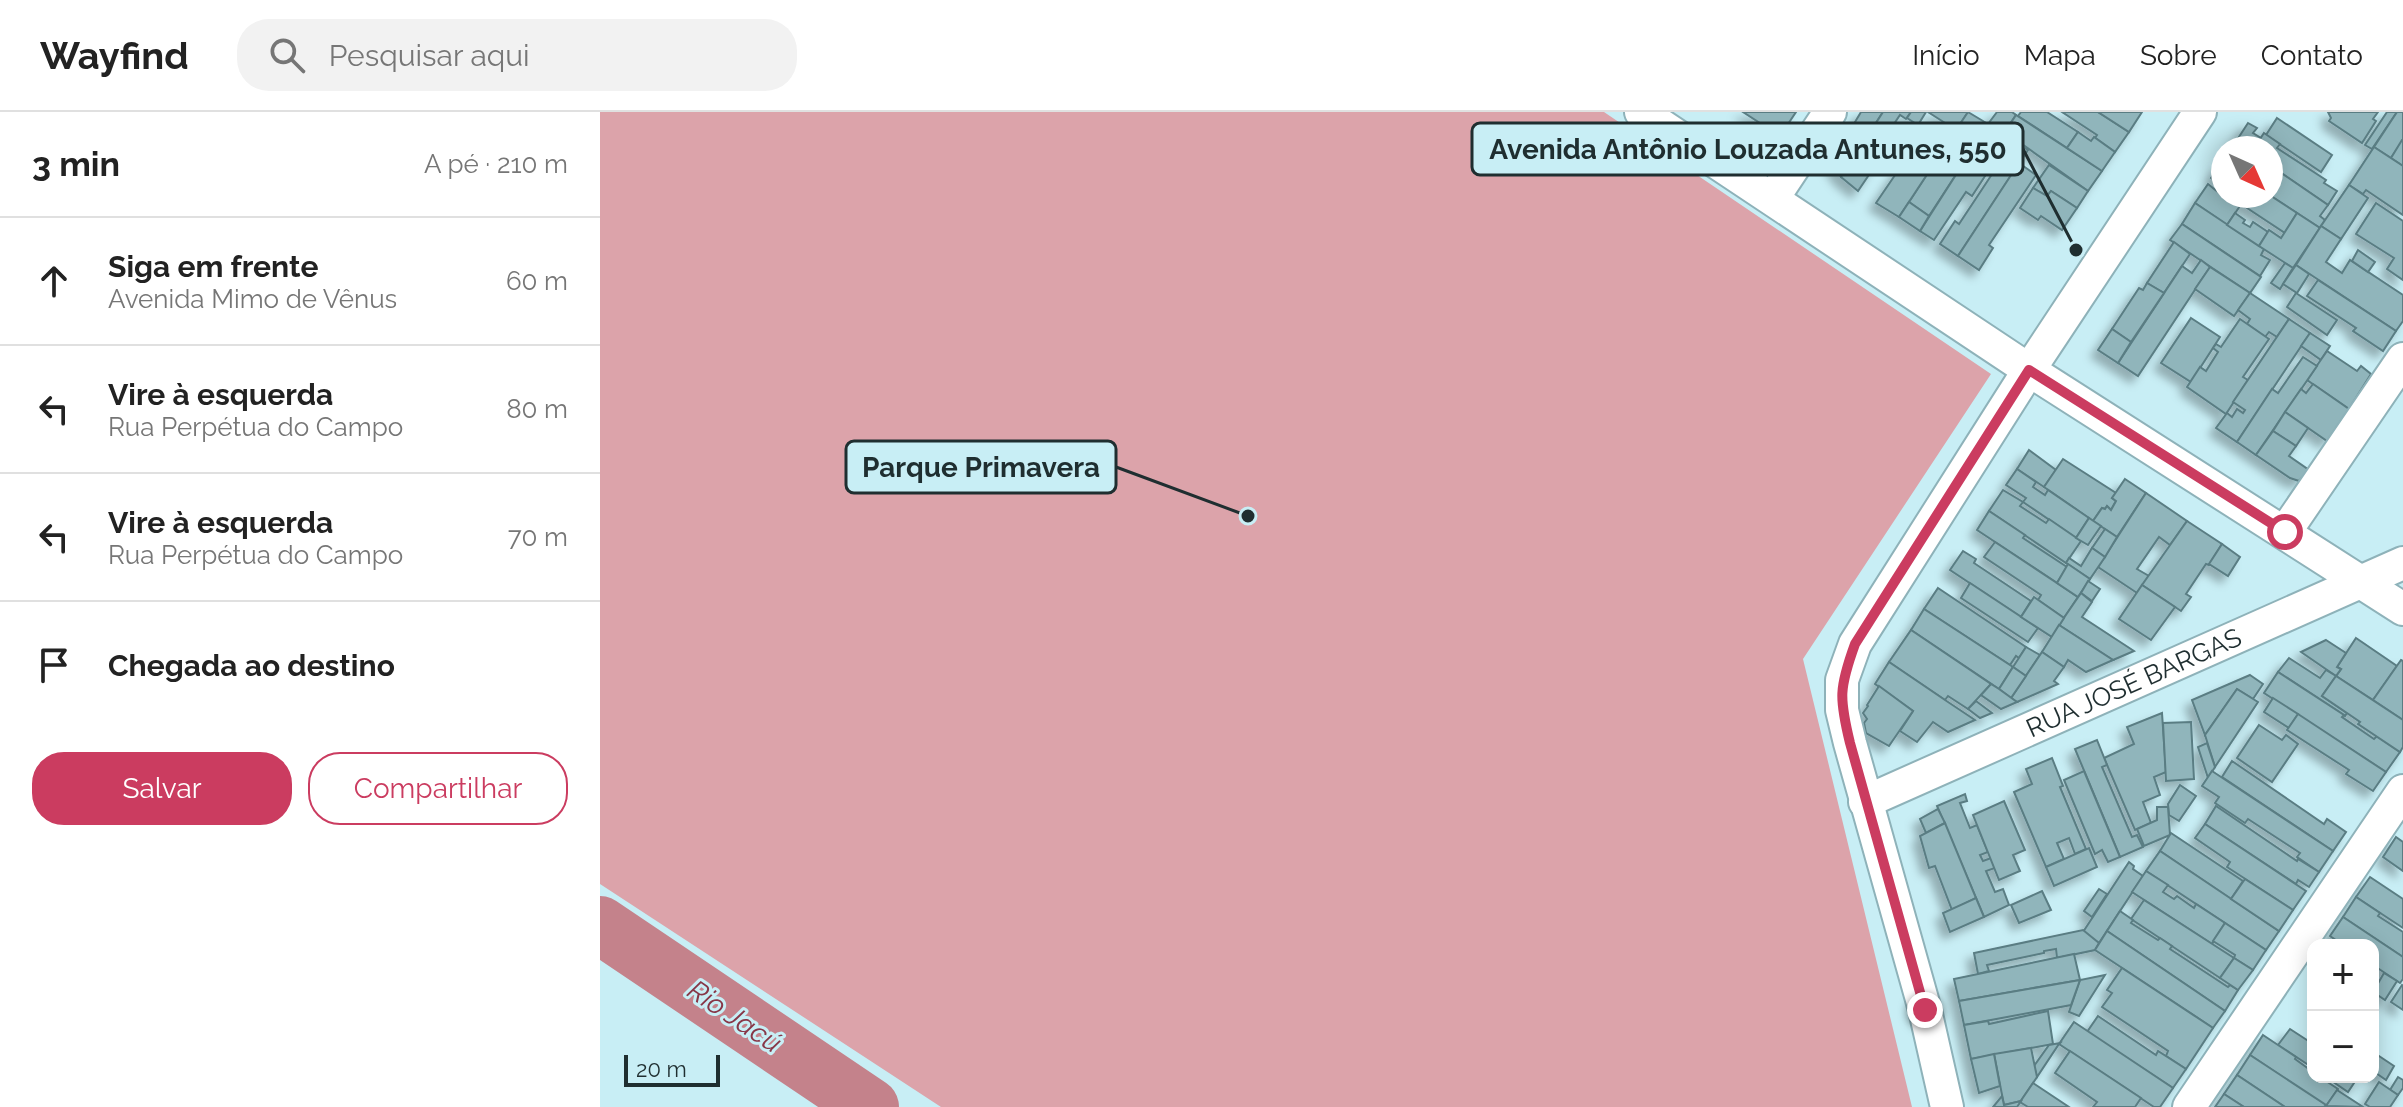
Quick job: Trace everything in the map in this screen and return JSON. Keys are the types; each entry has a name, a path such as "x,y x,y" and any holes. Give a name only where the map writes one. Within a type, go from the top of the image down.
{"street":[{"path":"1641,112 2029,370 2403,609"},
{"path":"1773,198 1830,112"},
{"path":"1947,1107 1925,1010 1842,710 1842,680 1855,644 2029,370 2200,112"},
{"path":"2285,532 2403,359"},
{"name":"RUA JOSÉ BARGAS","path":"1865,802 2403,563"},
{"path":"2189,1107 2403,791"}],"shaded area":[{"path":"600,112 1604,112 1991,374 1803,659 1912,1107 941,1107 600,884"}],"building":[{"path":"1743,112 1796,112 1780,136"},
{"path":"1861,112 1883,112 1858,151 1843,142"},
{"path":"1883,112 1911,112 1906,119 1900,115 1870,160 1858,151"},
{"path":"1911,112 1926,112 1918,125 1907,118"},
{"path":"1928,112 1968,112 1956,130"},
{"path":"1968,112 1988,124 1976,144 1956,130"},
{"path":"1997,112 2016,115 2003,134 1988,124"},
{"path":"2021,112 2047,112 2078,132 2067,148 2018,116"},
{"path":"2062,112 2098,112 2129,132 2115,152 2095,138 2097,135"},
{"path":"2098,112 2142,112 2129,132"},
{"path":"2328,112 2378,112 2362,143 2329,121"},
{"path":"2387,112 2397,112 2372,149 2365,145"},
{"path":"2397,112 2403,112 2403,140 2391,158 2374,147"},
{"path":"2016,115 2102,171 2088,191 2005,132"},
{"path":"2277,118 2332,155 2321,172 2283,146 2283,136 2266,135"},
{"path":"2248,123 2257,128 2253,133 2258,136 2240,136"},
{"path":"1956,130 1976,144 1929,216 1909,202"},
{"path":"2078,132 2091,141 2094,137 2115,152 2102,171 2067,148"},
{"path":"1837,137 1858,151 1841,177 1827,157"},
{"path":"2009,138 2028,150 1958,256 1940,244 1955,221 1959,224 2004,156 2000,153"},
{"path":"2403,140 2403,166 2391,158"},
{"path":"2374,147 2403,166 2403,215 2366,190 2363,194 2349,185"},
{"path":"1858,151 1870,160 1873,156 1879,160 1858,191 1841,177"},
{"path":"2283,152 2326,180 2324,183 2337,191 2328,205 2283,174"},
{"path":"1908,156 1930,170 1899,217 1876,203"},
{"path":"1968,156 1989,170 1972,196 1966,192 1934,240 1920,231"},
{"path":"2019,163 2036,175 1989,245 1993,248 1979,270 1958,256"},
{"path":"2049,165 2088,191 2077,208 2051,191 2047,196 2033,188"},
{"path":"2283,174 2328,205 2320,216 2325,220 2320,228 2283,204"},
{"path":"2208,184 2211,186 2211,208 2239,208 2227,225 2195,203"},
{"path":"2349,185 2368,198 2341,239 2321,226"},
{"path":"2033,188 2047,196 2051,191 2077,208 2062,230 2041,216 2038,220 2020,208"},
{"path":"1909,202 1929,216 1920,231 1899,217"},
{"path":"2195,203 2264,249 2261,255 2270,260 2260,276 2182,224"},
{"path":"2376,203 2403,221 2403,280 2387,269 2394,258 2356,234"},
{"path":"2283,204 2297,213 2285,233 2247,208 2283,208"},
{"path":"2235,213 2245,220 2243,223 2250,227 2253,222 2268,232 2259,246 2227,225"},
{"path":"2297,213 2320,228 2293,268 2259,246 2269,230 2281,238"},
{"path":"2182,224 2261,277 2250,293 2170,240"},
{"path":"2321,226 2341,239 2326,262 2342,273 2350,260 2403,295 2403,321 2396,331 2296,265"},
{"path":"2174,242 2190,254 2164,293 2147,283"},
{"path":"2358,250 2375,262 2368,272 2352,261"},
{"path":"2201,260 2210,267 2138,376 2118,363 2182,266 2192,273"},
{"path":"2285,263 2293,268 2280,289 2271,283"},
{"path":"2296,265 2309,274 2297,293 2283,284"},
{"path":"2210,267 2250,293 2234,316 2195,289"},
{"path":"2318,280 2396,331 2383,351 2353,331 2356,328 2307,296"},
{"path":"2147,283 2164,293 2131,342 2112,329 2139,288 2143,290"},
{"path":"2250,293 2289,319 2277,337 2269,332 2265,337 2247,324 2250,319 2238,310"},
{"path":"2296,293 2337,320 2327,335 2287,307"},
{"path":"2191,318 2220,337 2191,382 2161,363"},
{"path":"2240,319 2269,339 2243,377 2248,380 2226,414 2187,387 2200,367 2206,371 2218,352 2213,348 2216,344 2221,347"},
{"path":"2289,319 2310,333 2237,442 2216,428 2227,413 2232,417 2237,409 2243,413 2245,410 2233,402"},
{"path":"2112,329 2131,342 2118,363 2098,350"},
{"path":"2310,333 2330,346 2321,360 2301,346"},
{"path":"2327,351 2357,371 2361,366 2371,374 2349,409 2307,380"},
{"path":"2303,357 2317,366 2256,455 2237,442 2272,389 2278,393"},
{"path":"2313,384 2349,409 2327,441 2285,412 2301,389 2306,393"},
{"path":"2285,412 2308,428 2296,446 2273,431"},
{"path":"2273,431 2296,446 2289,456 2309,470 2299,481 2256,455"},
{"path":"2029,450 2056,470 2044,487 2017,469"},
{"path":"2063,459 2116,493 2112,498 2116,501 2111,510 2107,506 2102,508 2093,521 2044,487"},
{"path":"2017,469 2036,482 2033,487 2045,495 2048,490 2089,518 2076,538 2023,502 2026,498 2006,485"},
{"path":"2125,479 2146,493 2117,537 2093,521 2102,508 2107,506 2111,510 2116,501 2112,498"},
{"path":"2003,490 2023,502 2020,506 2046,523 2049,519 2081,541 2066,563 1989,511"},
{"path":"2146,493 2187,521 2170,545 2159,537 2137,569 2149,576 2137,593 2098,567"},
{"path":"1989,511 2067,567 2057,583 1977,530"},
{"path":"2089,518 2101,526 2088,545 2076,538"},
{"path":"2187,521 2222,544 2186,594 2191,597 2181,611 2142,585"},
{"path":"2105,529 2117,537 2105,557 2092,548"},
{"path":"1995,542 2078,597 2064,618 2038,600 2041,595 1984,557"},
{"path":"2222,544 2240,557 2228,576 2209,564"},
{"path":"2092,548 2105,557 2090,579 2066,563 2069,558 2081,566"},
{"path":"1963,551 1976,559 1974,563 2031,601 2021,617 1950,570"},
{"path":"2068,564 2090,579 2078,597 2057,583"},
{"path":"2088,581 2100,589 2092,601 2081,593"},
{"path":"1970,583 2038,628 2028,642 1961,598"},
{"path":"2142,585 2175,607 2151,640 2119,619"},
{"path":"1938,588 2026,647 2019,658 2016,656 2010,665 1924,609"},
{"path":"2081,593 2092,602 2082,617 2134,651 2113,660 2059,625"},
{"path":"2034,597 2064,618 2052,637 2021,617"},
{"path":"1924,609 2013,667 1999,689 1911,630"},
{"path":"2059,625 2113,660 2086,672 2068,660 2064,667 2042,652"},
{"path":"1911,630 1991,684 1968,709 1948,696 1945,700 1889,662"},
{"path":"2356,638 2397,666 2373,700 2336,676 2341,669 2337,667"},
{"path":"2326,640 2346,653 2337,667 2341,669 2336,676 2301,652"},
{"path":"2026,647 2040,655 2026,676 2013,667"},
{"path":"2042,652 2064,667 2054,681 2058,684 2017,702 2011,698"},
{"path":"2289,658 2320,678 2326,670 2336,676 2322,696 2347,713 2345,716 2278,672"},
{"path":"2403,661 2403,720 2373,700"},
{"path":"1889,662 1975,720 1948,732 1933,722 1917,742 1900,731 1913,711 1875,684"},
{"path":"2013,667 2026,676 2011,698 1999,689"},
{"path":"2278,672 2344,715 2342,717 2374,739 2377,736 2400,752 2386,772 2264,693"},
{"path":"2250,675 2263,684 2253,699 2237,689 2205,735 2192,700"},
{"path":"2336,676 2403,720 2403,747 2400,752 2322,696"},
{"path":"1991,684 2017,702 2001,709 1981,695"},
{"path":"1879,686 1913,711 1889,746 1866,733 1864,723 1867,719 1863,713"},
{"path":"2237,689 2258,702 2215,767 2205,735"},
{"path":"2273,698 2298,714 2289,728 2264,712"},
{"path":"1976,701 1992,713 1980,718 1968,709"},
{"path":"2162,713 2166,772 2154,777 2160,795 2143,802 2151,823 2135,830 2104,758 2134,744 2127,727"},
{"path":"2298,714 2386,772 2373,791 2346,774 2349,770 2287,730"},
{"path":"2191,722 2194,779 2166,781 2163,723"},
{"path":"2259,725 2282,740 2286,735 2298,744 2272,782 2237,758"},
{"path":"2097,740 2107,765 2102,767 2132,837 2137,835 2143,847 2120,857 2075,749"},
{"path":"2207,743 2215,767 2208,778 2198,747"},
{"path":"2052,758 2063,786 2060,787 2086,849 2075,854 2069,838 2057,843 2064,859 2046,867 2014,792 2032,784 2026,769"},
{"path":"2232,761 2324,824 2327,819 2346,832 2333,851 2222,777"},
{"path":"2084,771 2120,857 2108,862 2102,850 2095,854 2064,780"},
{"path":"2212,771 2333,851 2319,872 2297,857 2300,853 2248,819 2245,823 2215,803 2219,797 2202,786"},
{"path":"2180,785 2196,796 2179,821 2169,815 2168,804"},
{"path":"1965,794 1967,801 1960,803 1970,828 1977,825 1988,852 1980,855 1983,861 1991,858 1995,868 1986,871 1995,892 2003,889 2009,905 1984,917 1937,806"},
{"path":"2004,801 2025,850 2013,855 2020,871 1999,880 1973,815"},
{"path":"2216,806 2297,861 2319,872 2309,887 2298,880 2296,884 2205,824"},
{"path":"2157,807 2168,807 2170,835 2144,846 2137,829 2157,820"},
{"path":"1938,809 1945,823 1926,833 1920,819"},
{"path":"1945,823 1976,898 1952,910 1935,866 1929,868 1920,836"},
{"path":"2205,824 2306,891 2293,910 2227,867 2230,862 2195,838"},
{"path":"2171,833 2243,881 2231,899 2160,851"},
{"path":"2396,837 2403,842 2403,871 2383,857"},
{"path":"2089,848 2097,867 2054,886 2046,867"},
{"path":"2160,851 2279,931 2266,950 2146,871"},
{"path":"2129,862 2143,876 2099,943 2083,932"},
{"path":"2146,871 2168,885 2163,892 2174,899 2177,896 2194,908 2196,904 2225,923 2212,944 2132,892"},
{"path":"2370,877 2403,899 2403,928 2356,897"},
{"path":"2245,879 2293,910 2279,931 2231,899"},
{"path":"2099,889 2107,894 2092,917 2084,911"},
{"path":"2042,891 2051,910 2019,923 2011,905"},
{"path":"2356,897 2403,932 2403,957 2379,939 2343,917"},
{"path":"1976,898 1984,917 1950,932 1943,913"},
{"path":"2144,900 2234,958 2220,978 2131,919"},
{"path":"2120,911 2133,920 2131,923 2158,940 2160,938 2172,946 2170,949 2228,987 2230,985 2238,990 2225,1011 2107,931"},
{"path":"2343,917 2376,939 2334,939 2330,936"},
{"path":"2225,923 2266,950 2253,970 2213,941"},
{"path":"2083,930 2099,943 2095,950 2057,958 2056,949 2044,951 1987,965 1989,971 1978,974 1974,953"},
{"path":"2107,931 2225,1011 2213,1028 2095,950"},
{"path":"2379,941 2403,957 2403,979 2400,983 2379,969"},
{"path":"2074,954 2080,980 1959,1001 1954,979"},
{"path":"2234,958 2253,970 2238,990 2220,978"},
{"path":"2122,968 2213,1028 2186,1069 2166,1056 2168,1051 2102,1007 2112,993 2107,990"},
{"path":"2384,973 2397,981 2385,1000 2379,996 2379,982"},
{"path":"2105,975 2079,1016 2069,1012 2080,980"},
{"path":"2080,980 2071,1005 1964,1025 1959,1001"},
{"path":"2403,986 2403,1010 2391,1002"},
{"path":"2048,1011 2053,1044 1971,1059 1964,1025 1988,1021 1989,1024"},
{"path":"2098,1016 2156,1055 2158,1051 2186,1069 2173,1088 2087,1032"},
{"path":"2074,1022 2173,1088 2160,1107 2154,1107 2059,1044"},
{"path":"2290,1029 2307,1040 2307,1064 2278,1045"},
{"path":"2263,1035 2307,1068 2307,1083 2329,1083 2338,1089 2326,1106 2250,1055"},
{"path":"2060,1043 2037,1077 2034,1066 2049,1045"},
{"path":"2031,1048 2037,1077 2021,1101 2004,1105 1994,1054"},
{"path":"2070,1051 2141,1098 2135,1107 2093,1107 2097,1102 2055,1073"},
{"path":"1994,1054 2000,1086 1979,1093 1971,1059"},
{"path":"2250,1055 2326,1105 2285,1107 2237,1075"},
{"path":"2379,1056 2394,1066 2386,1080 2379,1075"},
{"path":"2237,1075 2285,1107 2244,1107 2224,1094"},
{"path":"2398,1077 2403,1080 2403,1088 2398,1095 2390,1090"},
{"path":"2379,1082 2398,1095 2390,1107 2365,1104"},
{"path":"2033,1083 2069,1107 2028,1107 2020,1102"},
{"path":"2335,1083 2354,1083 2348,1092"},
{"path":"2337,1090 2363,1107 2326,1106"},
{"path":"2224,1094 2244,1107 2215,1107"},
{"path":"2002,1096 2004,1105 2021,1101 2017,1107 1993,1107"}],"waterway":[{"name":"Rio Jacú","path":"600,925 870,1107"}],"place":[{"name":"Avenida Antônio Louzada Antunes, 550","path":"2076,250"},
{"name":"Parque Primavera","path":"1248,516"}],"route":[{"path":"1925,1010 1850,743 1842,710 1842,680 1855,644 1888,589 2029,370 2285,532"}]}
